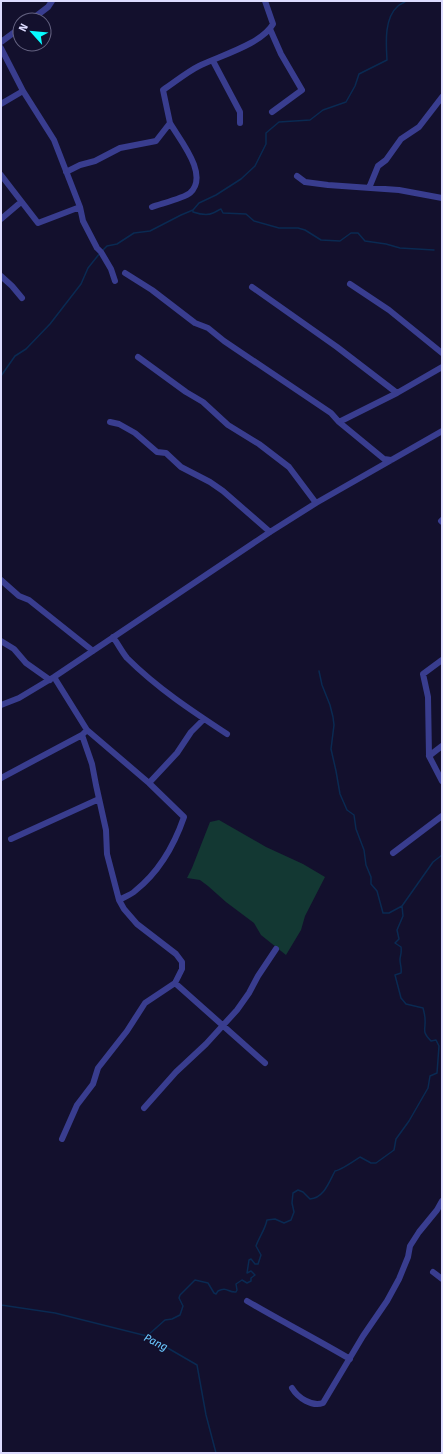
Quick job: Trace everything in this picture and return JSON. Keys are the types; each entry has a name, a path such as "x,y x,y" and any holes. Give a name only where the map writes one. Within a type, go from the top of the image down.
{"street":[{"path":"42,12 48,8 52,1"},
{"path":"152,207 189,194 196,182 193,161 170,123 164,90 199,66 254,41 270,29 273,24 265,1"},
{"path":"270,29 281,54 302,90 272,112"},
{"path":"1,42 12,34"},
{"path":"1,48 23,91 54,140 80,207 83,221 97,248 108,263 115,281"},
{"path":"214,60 240,112 240,123"},
{"path":"1,104 23,91"},
{"path":"368,188 378,166 386,160 401,139 419,127 442,97"},
{"path":"66,172 80,165 95,161 120,148 156,141 170,123"},
{"path":"1,175 38,223 80,207"},
{"path":"297,176 305,182 399,190 442,198"},
{"path":"1,219 21,202"},
{"path":"125,274 152,290 195,323 208,328 224,341 331,413 339,422 384,459 391,460"},
{"path":"1,276 22,298"},
{"path":"350,284 389,310 442,353"},
{"path":"252,287 397,393"},
{"path":"138,357 202,402 228,425 259,444 289,467 316,503"},
{"path":"339,422 397,393 442,367"},
{"path":"110,422 119,424 135,433 157,452 166,453 181,467 219,488 270,532"},
{"path":"1,705 19,698 52,678 270,532 316,503 442,431"},
{"path":"1,580 18,596 29,600 93,651"},
{"path":"113,637 126,657 184,706 227,734"},
{"path":"1,641 14,649 26,663 52,678 87,730 150,783 184,817 179,833 158,869 134,892 118,900"},
{"path":"442,660 423,674 428,697 429,756 442,781"},
{"path":"150,783 177,753 192,732 204,719"},
{"path":"1,778 82,735 87,730"},
{"path":"62,1139 76,1105 93,1084 98,1068 127,1031 145,1004 175,983 182,969 182,962 176,954 137,924 118,900 107,854 106,830 98,799 92,764 82,735"},
{"path":"429,756 442,746"},
{"path":"11,839 98,799"},
{"path":"393,853 442,816"},
{"path":"144,1108 176,1072 206,1044 222,1024 236,1010 276,949"},
{"path":"175,983 265,1063"},
{"path":"292,1388 294,1392 306,1401 313,1404 323,1403 363,1336 387,1301 399,1279 408,1257 410,1246 442,1202"},
{"path":"433,1272 442,1279"},
{"path":"247,1301 278,1319 298,1328 350,1359"}],"green space":[{"path":"219,820 266,847 303,864 325,877 305,916 301,930 286,955 261,935 254,923 208,886 200,880 187,878 210,822"}],"waterway":[{"path":"103,250 107,246 117,244 134,233 150,231 193,210 199,203 216,195 241,179 255,166 266,144 266,133 279,122 310,120 323,110 346,102 355,86 359,74 387,60 387,31 390,17 393,11 406,1"},
{"path":"193,210 193,212 203,214 211,214 221,209 223,213 246,214 254,221 279,228 298,228 305,230 321,240 340,241 351,233 358,233 365,241 400,248 434,250"},
{"path":"1,376 15,356 26,349 50,324 81,284 88,268 100,253"},
{"path":"319,671 322,685 333,717 334,725 331,749 340,794 347,810 354,815 356,829 364,850 366,865 371,877 371,884 377,891 383,913 389,913 402,906"},
{"path":"147,1336 165,1320 172,1319 180,1315 183,1306 179,1298 180,1295 195,1280 208,1283 216,1294 218,1291 223,1289 236,1292 236,1284 242,1280 247,1283 251,1281 251,1278 255,1275 251,1271 247,1273 249,1260 251,1259 255,1264 258,1264 261,1255 256,1246 267,1220 275,1219 284,1223 291,1220 294,1212 292,1203 293,1193 298,1190 303,1192 310,1199 315,1198 326,1189 335,1171 360,1157 371,1163 376,1163 394,1150 396,1139 409,1121 428,1088 430,1076 437,1073 439,1046 436,1040 431,1041 425,1033 423,1008 406,1004 401,998 395,975 401,973 401,947 395,943 399,939 397,930 403,916 402,906 433,862 442,855"},
{"name":"Pang","path":"1,1305 55,1313 147,1336 197,1365 206,1415 216,1453"}]}
